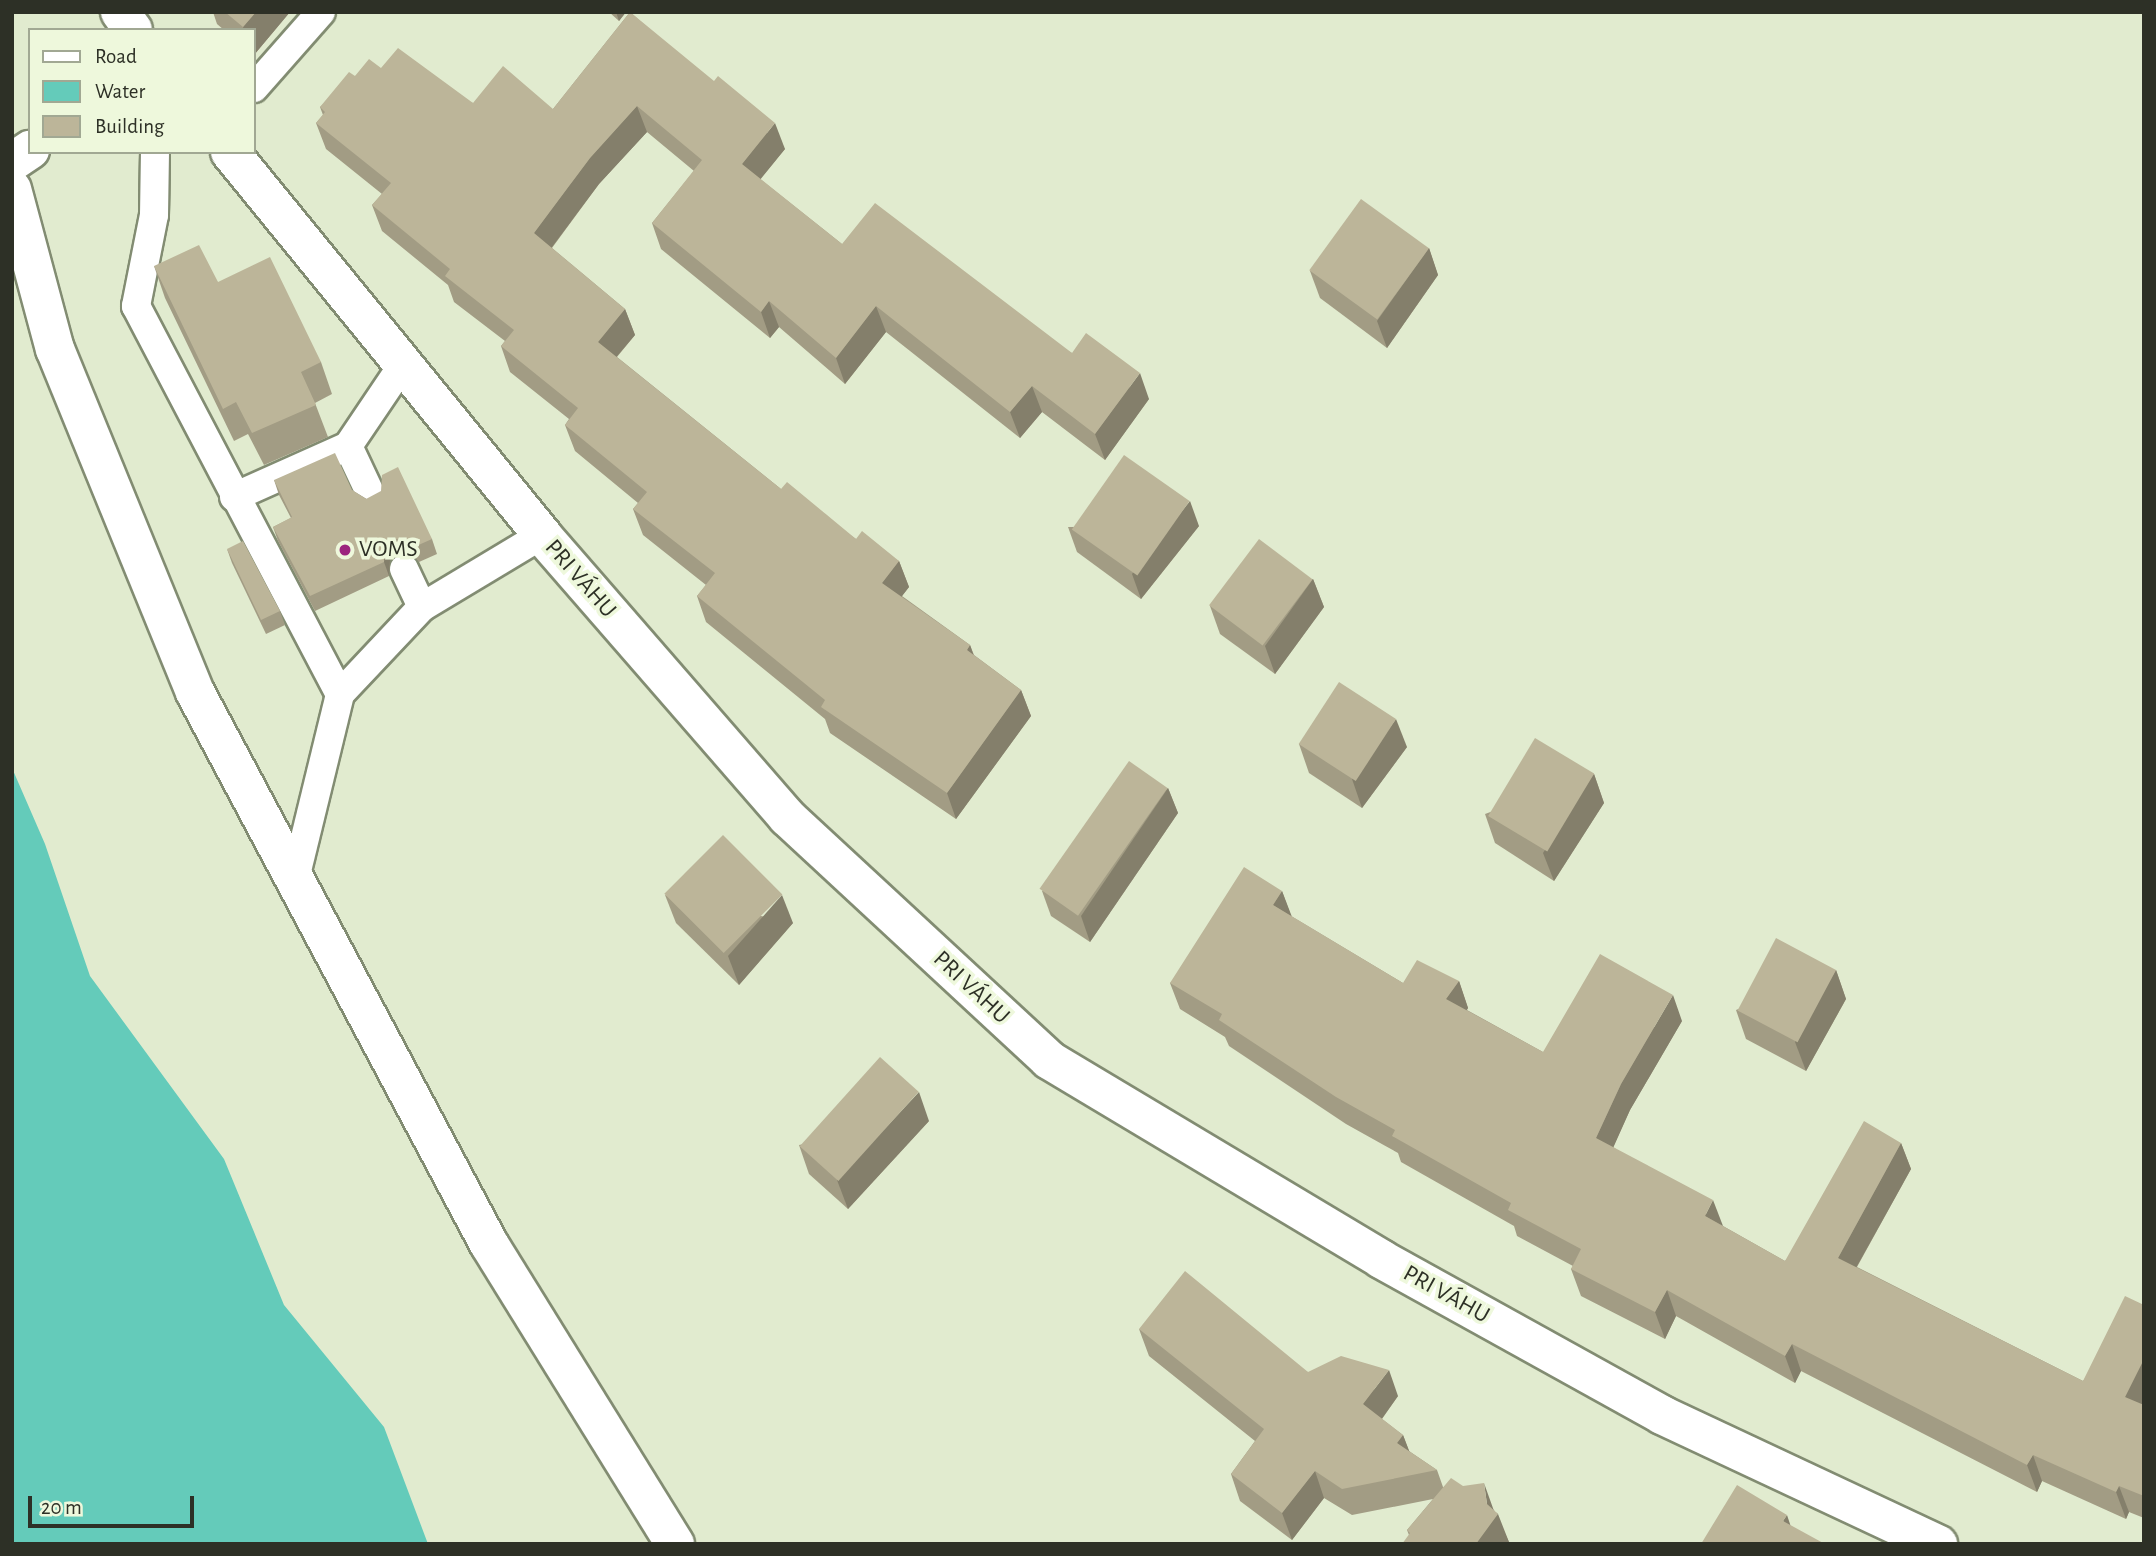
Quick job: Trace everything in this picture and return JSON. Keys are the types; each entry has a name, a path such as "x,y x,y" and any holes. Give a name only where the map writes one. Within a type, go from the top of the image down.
{"street":[{"path":"120,12 132,28"},
{"path":"12,162 28,151"},
{"name":"PRI VÁHU","path":"232,154 542,535 787,817 1049,1060 1381,1259 1662,1415 1938,1544"},
{"path":"12,189 55,349 195,692 489,1244 675,1544"}],"lane":[{"path":"256,86 321,12"},
{"path":"155,154 154,215 136,306 234,497 340,694"},
{"path":"234,497 348,446 402,366"},
{"path":"348,446 372,498"},
{"path":"295,879 340,694 422,607 542,535"},
{"path":"404,569 422,607"}],"water":[{"path":"12,768 45,844 90,976 224,1159 284,1305 384,1427 428,1544 12,1544"}],"building":[{"path":"225,12 256,12 243,27"},
{"path":"630,12 714,81 718,76 775,123 742,164 842,244 875,203 1072,353 1086,333 1140,373 1095,434 1032,386 1010,412 876,306 836,358 769,301 761,312 652,223 702,160 637,106 590,158 534,233 625,309 598,342 781,489 787,482 856,539 862,531 899,561 882,583 970,645 967,650 1021,690 947,793 821,707 825,700 697,596 715,573 633,509 647,492 565,425 578,408 501,346 514,330 445,276 450,269 372,205 391,183 316,123 325,112 320,107 349,72 355,76 369,59 381,68 398,48 473,103 503,66 553,109"},
{"path":"1361,199 1429,248 1377,320 1309,270"},
{"path":"199,245 218,282 270,257 321,362 301,372 316,405 252,433 236,402 223,409 154,266"},
{"path":"335,453 352,490 366,499 381,491 382,475 398,467 432,539 414,547 407,540 392,539 385,545 384,562 310,596 273,527 292,517 274,480"},
{"path":"1124,455 1190,501 1137,575 1072,530"},
{"path":"1259,539 1313,579 1263,646 1209,605"},
{"path":"243,541 280,611 261,620 227,549"},
{"path":"1339,682 1396,719 1356,781 1299,744"},
{"path":"1535,738 1594,774 1547,852 1488,816"},
{"path":"1129,761 1168,788 1078,916 1040,889"},
{"path":"723,835 782,894 724,953 664,894"},
{"path":"1244,867 1282,891 1273,905 1403,983 1417,960 1459,981 1446,999 1543,1052 1600,954 1673,995 1621,1084 1596,1138 1713,1200 1705,1216 1785,1261 1864,1121 1901,1143 1838,1258 2083,1381 2125,1296 2144,1305 2144,1359 2125,1397 2144,1405 2144,1496 2119,1486 2116,1492 2033,1455 2027,1465 1792,1344 1785,1356 1667,1290 1655,1312 1571,1269 1581,1249 1508,1210 1511,1203 1392,1136 1395,1130 1336,1097 1219,1020 1222,1014 1170,983"},
{"path":"1776,938 1836,970 1798,1042 1738,1010"},
{"path":"880,1057 919,1092 838,1181 800,1146"},
{"path":"1185,1271 1308,1372 1341,1356 1389,1370 1363,1404 1403,1435 1397,1443 1437,1470 1342,1489 1315,1471 1282,1513 1231,1474 1264,1429 1139,1329"},
{"path":"1451,1478 1463,1486 1484,1483 1487,1504 1498,1514 1476,1544 1402,1544 1410,1533 1407,1530"},
{"path":"1737,1485 1787,1515 1783,1521 1825,1544 1701,1544"}],"place":[{"name":"VOMS","path":"345,550"}]}
